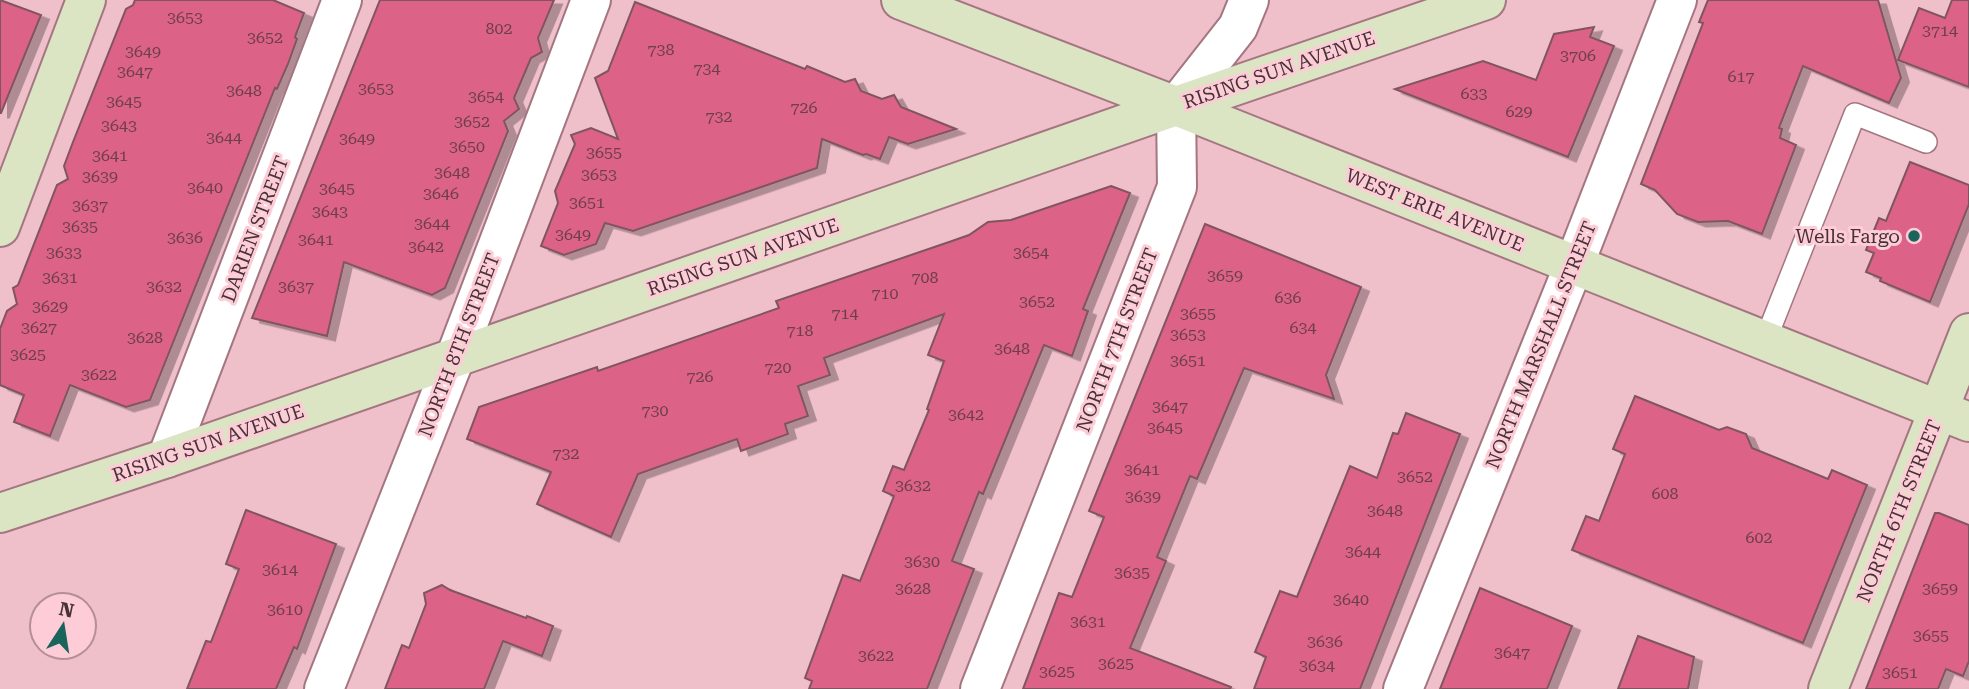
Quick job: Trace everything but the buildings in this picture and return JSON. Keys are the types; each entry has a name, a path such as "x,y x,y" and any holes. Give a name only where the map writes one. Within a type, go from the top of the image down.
{"street":[{"path":"0,227 86,0"},
{"name":"DARIEN STREET","path":"167,457 342,0"},
{"name":"NORTH 8TH STREET","path":"324,689 591,0"},
{"path":"1176,106 1238,27 1249,0"},
{"name":"RISING SUN AVENUE","path":"0,513 1486,0"},
{"name":"NORTH MARSHALL STREET","path":"1403,689 1574,265 1677,0"},
{"name":"WEST ERIE AVENUE","path":"913,2 1954,416"},
{"name":"NORTH 7TH STREET","path":"979,689 1177,187 1176,106"},
{"name":"NORTH 6TH STREET","path":"1828,689 1954,416 1969,333"}],"lane":[{"path":"1765,341 1855,114 1926,142"}],"place":[{"name":"Wells Fargo","path":"1914,236"}]}
